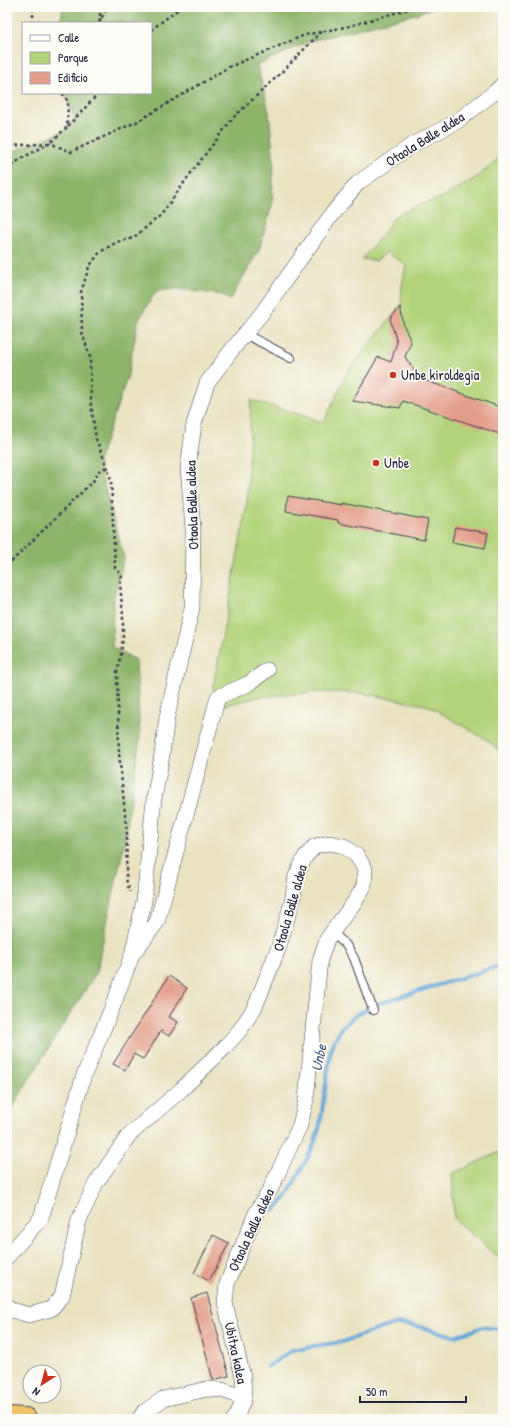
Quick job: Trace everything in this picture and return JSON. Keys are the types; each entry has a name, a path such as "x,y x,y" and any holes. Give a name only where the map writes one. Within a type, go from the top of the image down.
{"highway":[{"path":"7,1418 25,1419"}],"street":[{"name":"Otaola Balle aldea","path":"7,1256 41,1218 84,1075 132,955 144,901 154,799 162,761 167,717 192,608 193,529 188,467 194,424 207,383 286,281 332,214 358,183 412,145 456,122 503,84"},
{"name":"Otaola Balle aldea","path":"132,955 157,922 218,697 248,684 267,670"},
{"name":"Otaola Balle aldea","path":"7,1306 12,1310 29,1315 51,1310 62,1296 79,1220 96,1182 129,1135 182,1089 224,1048 240,1030 255,1007 278,949 292,903 296,876 305,857 315,846 330,843 344,846 357,856 365,869 364,886 356,900 327,938 320,960 306,1100 300,1125 271,1188 256,1213 226,1284"},
{"name":"Ubitxa kalea","path":"226,1284 225,1303 243,1378 244,1398 236,1419"},
{"path":"139,1419 144,1412 163,1399 207,1389 222,1390 244,1398"}],"lane":[{"path":"245,334 291,358"},
{"path":"332,932 346,945 354,958 373,1010"}],"path":[{"path":"33,7 33,22"},
{"path":"100,7 100,22"},
{"path":"100,22 107,7"},
{"path":"152,29 181,7"},
{"path":"7,141 10,146 50,143 71,152 138,121 229,67 305,35 350,26 415,7"},
{"path":"140,918 126,879 127,834 119,753 117,672 123,637 120,584 122,579 121,574 115,568 111,480 96,440 91,404 90,357 82,332 81,292 89,267 100,252 117,242 133,238 161,215 233,118 284,70 321,32"},
{"path":"63,94 68,101 67,126"},
{"path":"7,169 22,158 50,143 98,94"},
{"path":"7,566 94,480 99,471 104,468 108,469"}],"green space":[{"path":"63,7 434,7 416,14 310,41 257,65 269,112 274,161 272,205 259,250 230,300 223,295 177,289 156,291 138,321 128,375 98,462 124,558 113,601 112,647 136,660 140,737 125,840 96,973 23,1089 7,1119 7,154 66,130 74,119 65,94 152,94 152,22 60,22"},
{"name":"Unbe","path":"503,155 503,754 487,740 429,706 362,693 318,692 258,697 222,706 213,688 247,504 251,400 324,422 348,371 401,305 402,286 406,265 387,252 376,261 362,259 382,235 395,216 419,205 443,197 477,177"},
{"path":"503,1150 503,1258 499,1258 454,1219 452,1174"}],"building":[{"name":"Unbe kiroldegia","path":"400,307 404,326 411,342 405,357 414,370 424,380 503,408 503,435 403,401 400,408 352,401 378,357 391,362 397,342 390,319"},
{"path":"288,496 341,505 341,503 428,520 424,540 338,523 338,520 286,511"},
{"path":"455,527 488,533 485,548 452,542"},
{"path":"169,976 187,988 169,1017 178,1022 169,1036 161,1031 143,1059 134,1054 125,1070 113,1064"},
{"path":"213,1235 229,1243 209,1281 194,1273"},
{"path":"207,1293 229,1376 213,1380 191,1298"}],"waterway":[{"name":"Unbe","path":"275,1210 287,1196 313,1147 320,1125 331,1048 341,1028 357,1014 380,1003 503,965"},
{"path":"267,1367 294,1349 304,1349 342,1342 388,1326 399,1324 412,1325 454,1336 481,1327 503,1329"}],"place":[{"name":"Unbe kiroldegia","path":"393,375"},
{"name":"Unbe","path":"376,463"}]}
